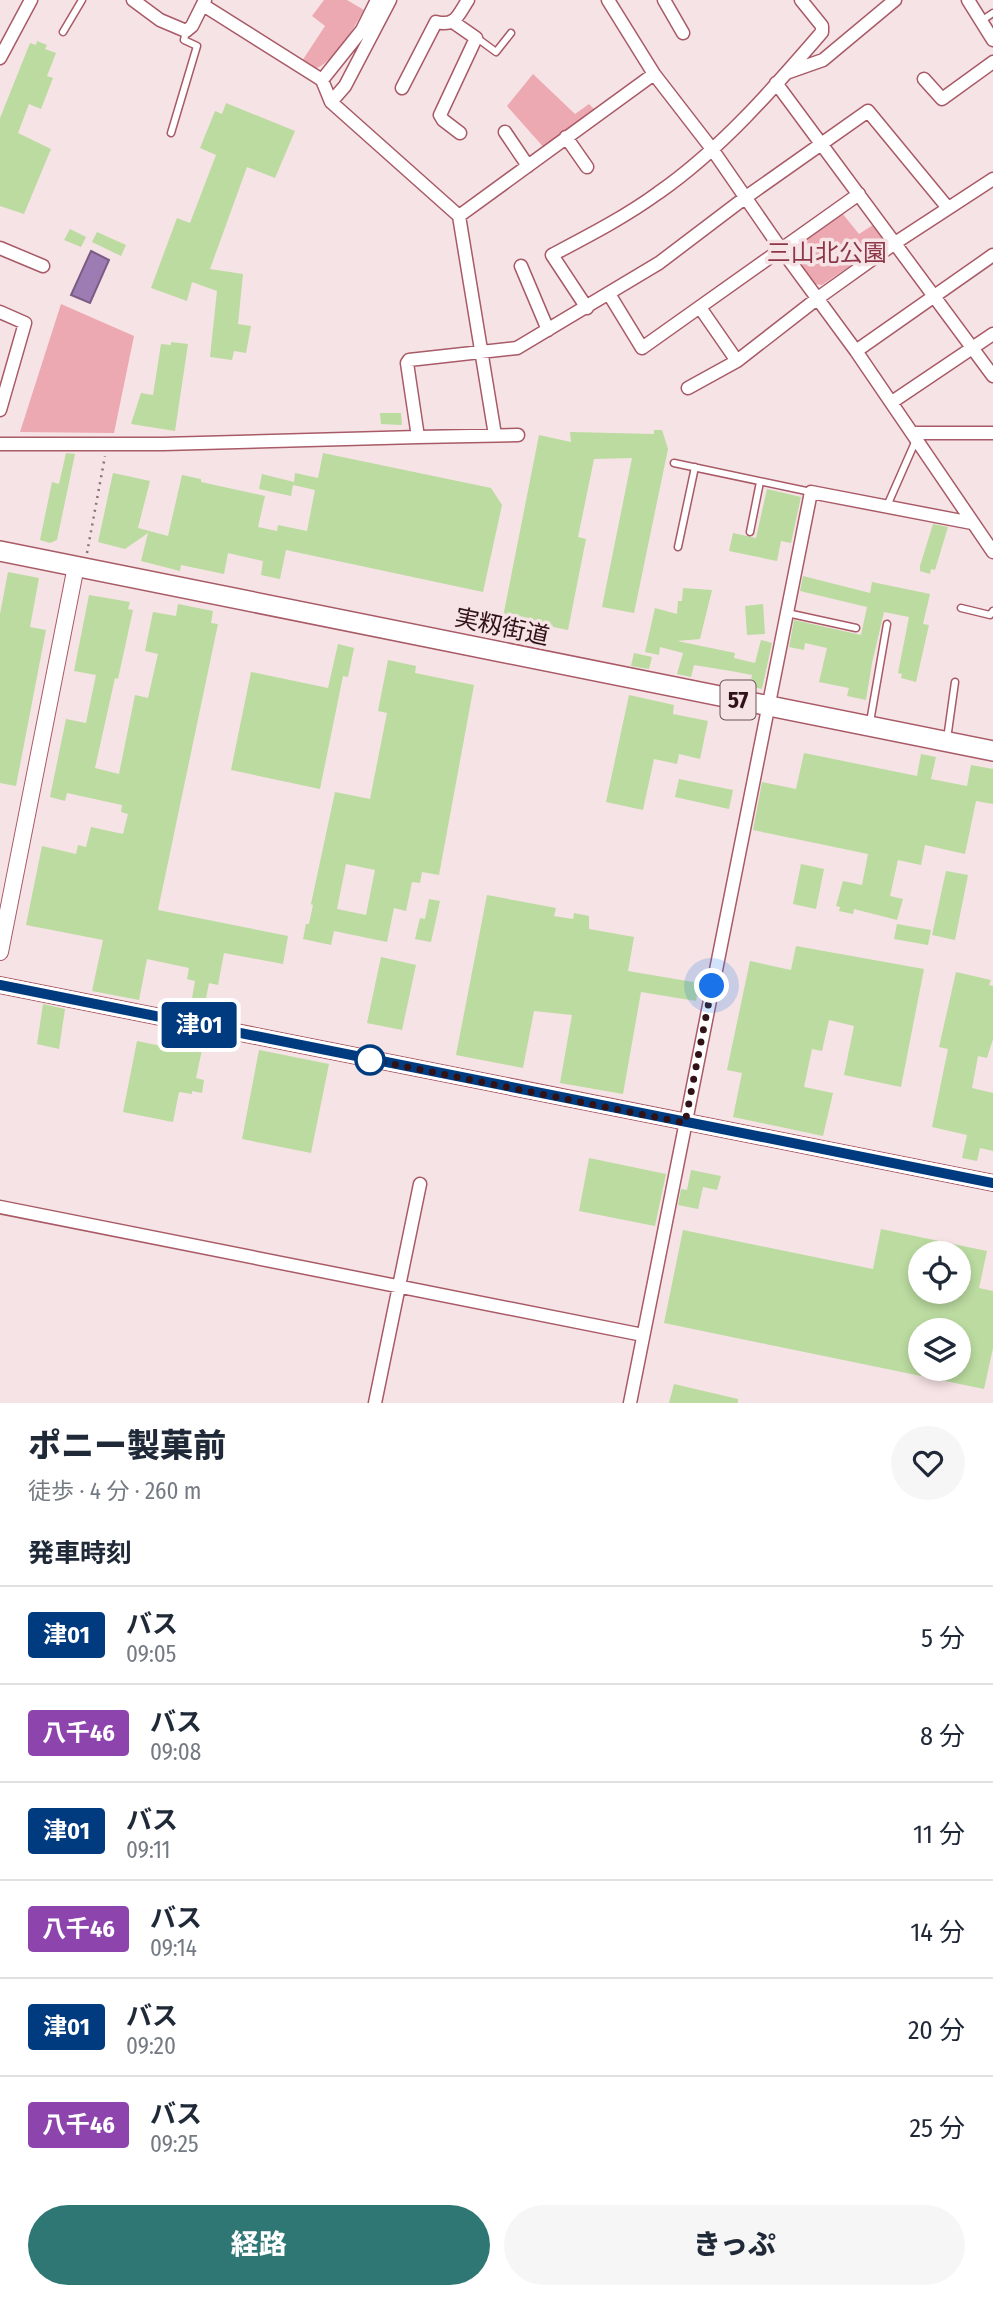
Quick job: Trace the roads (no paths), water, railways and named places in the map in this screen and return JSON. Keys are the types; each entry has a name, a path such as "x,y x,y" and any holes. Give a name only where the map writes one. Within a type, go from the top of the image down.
{"main road":[{"name":"実籾街道","path":"0,551 81,560 238,600 362,622 993,751"}],"street":[{"path":"0,58 31,0"},
{"path":"132,0 160,20 186,31 192,26 204,2 322,80 331,102 459,216 495,436"},
{"path":"322,80 362,30 377,0"},
{"path":"331,102 345,86 390,0"},
{"path":"402,88 436,22 453,22 468,0"},
{"path":"608,0 654,74 712,149 856,351 993,552"},
{"path":"664,0 683,33"},
{"path":"587,308 552,255 594,233 659,192 712,149 822,32 822,26 801,0"},
{"path":"786,73 823,60 895,0"},
{"path":"968,0 993,40"},
{"path":"453,22 476,38 440,115 460,133"},
{"path":"925,79 942,99 993,62"},
{"path":"459,216 654,74"},
{"path":"776,83 993,376"},
{"path":"418,437 408,360 517,348 659,263 746,197 868,111 948,208"},
{"path":"505,132 528,166"},
{"path":"566,137 587,167"},
{"path":"688,388 737,361 895,243 993,179"},
{"path":"609,294 642,348 701,309 859,194"},
{"path":"0,248 43,266"},
{"path":"856,351 993,255"},
{"path":"520,266 548,330"},
{"path":"701,309 737,361"},
{"path":"0,312 25,323 0,410"},
{"path":"892,402 993,334"},
{"path":"914,436 993,433"},
{"path":"0,444 163,444 518,435"},
{"path":"630,1403 811,492 972,523"},
{"path":"0,952 81,560"},
{"path":"0,985 993,1183"},
{"path":"375,1403 420,1184"},
{"path":"0,1207 643,1335"}],"lane":[{"path":"64,32 82,0"},
{"path":"981,20 993,13"},
{"path":"171,133 197,46 184,40 186,31"},
{"path":"476,38 496,52 511,33"},
{"path":"887,506 914,436"},
{"path":"674,463 811,492"},
{"path":"678,547 695,467"},
{"path":"750,532 760,482"},
{"path":"961,608 990,615 993,611"},
{"path":"787,613 856,628"},
{"path":"869,726 887,624"},
{"path":"947,742 955,682"}],"park label":[{"name":"三山北公園","path":"827,253"}]}
